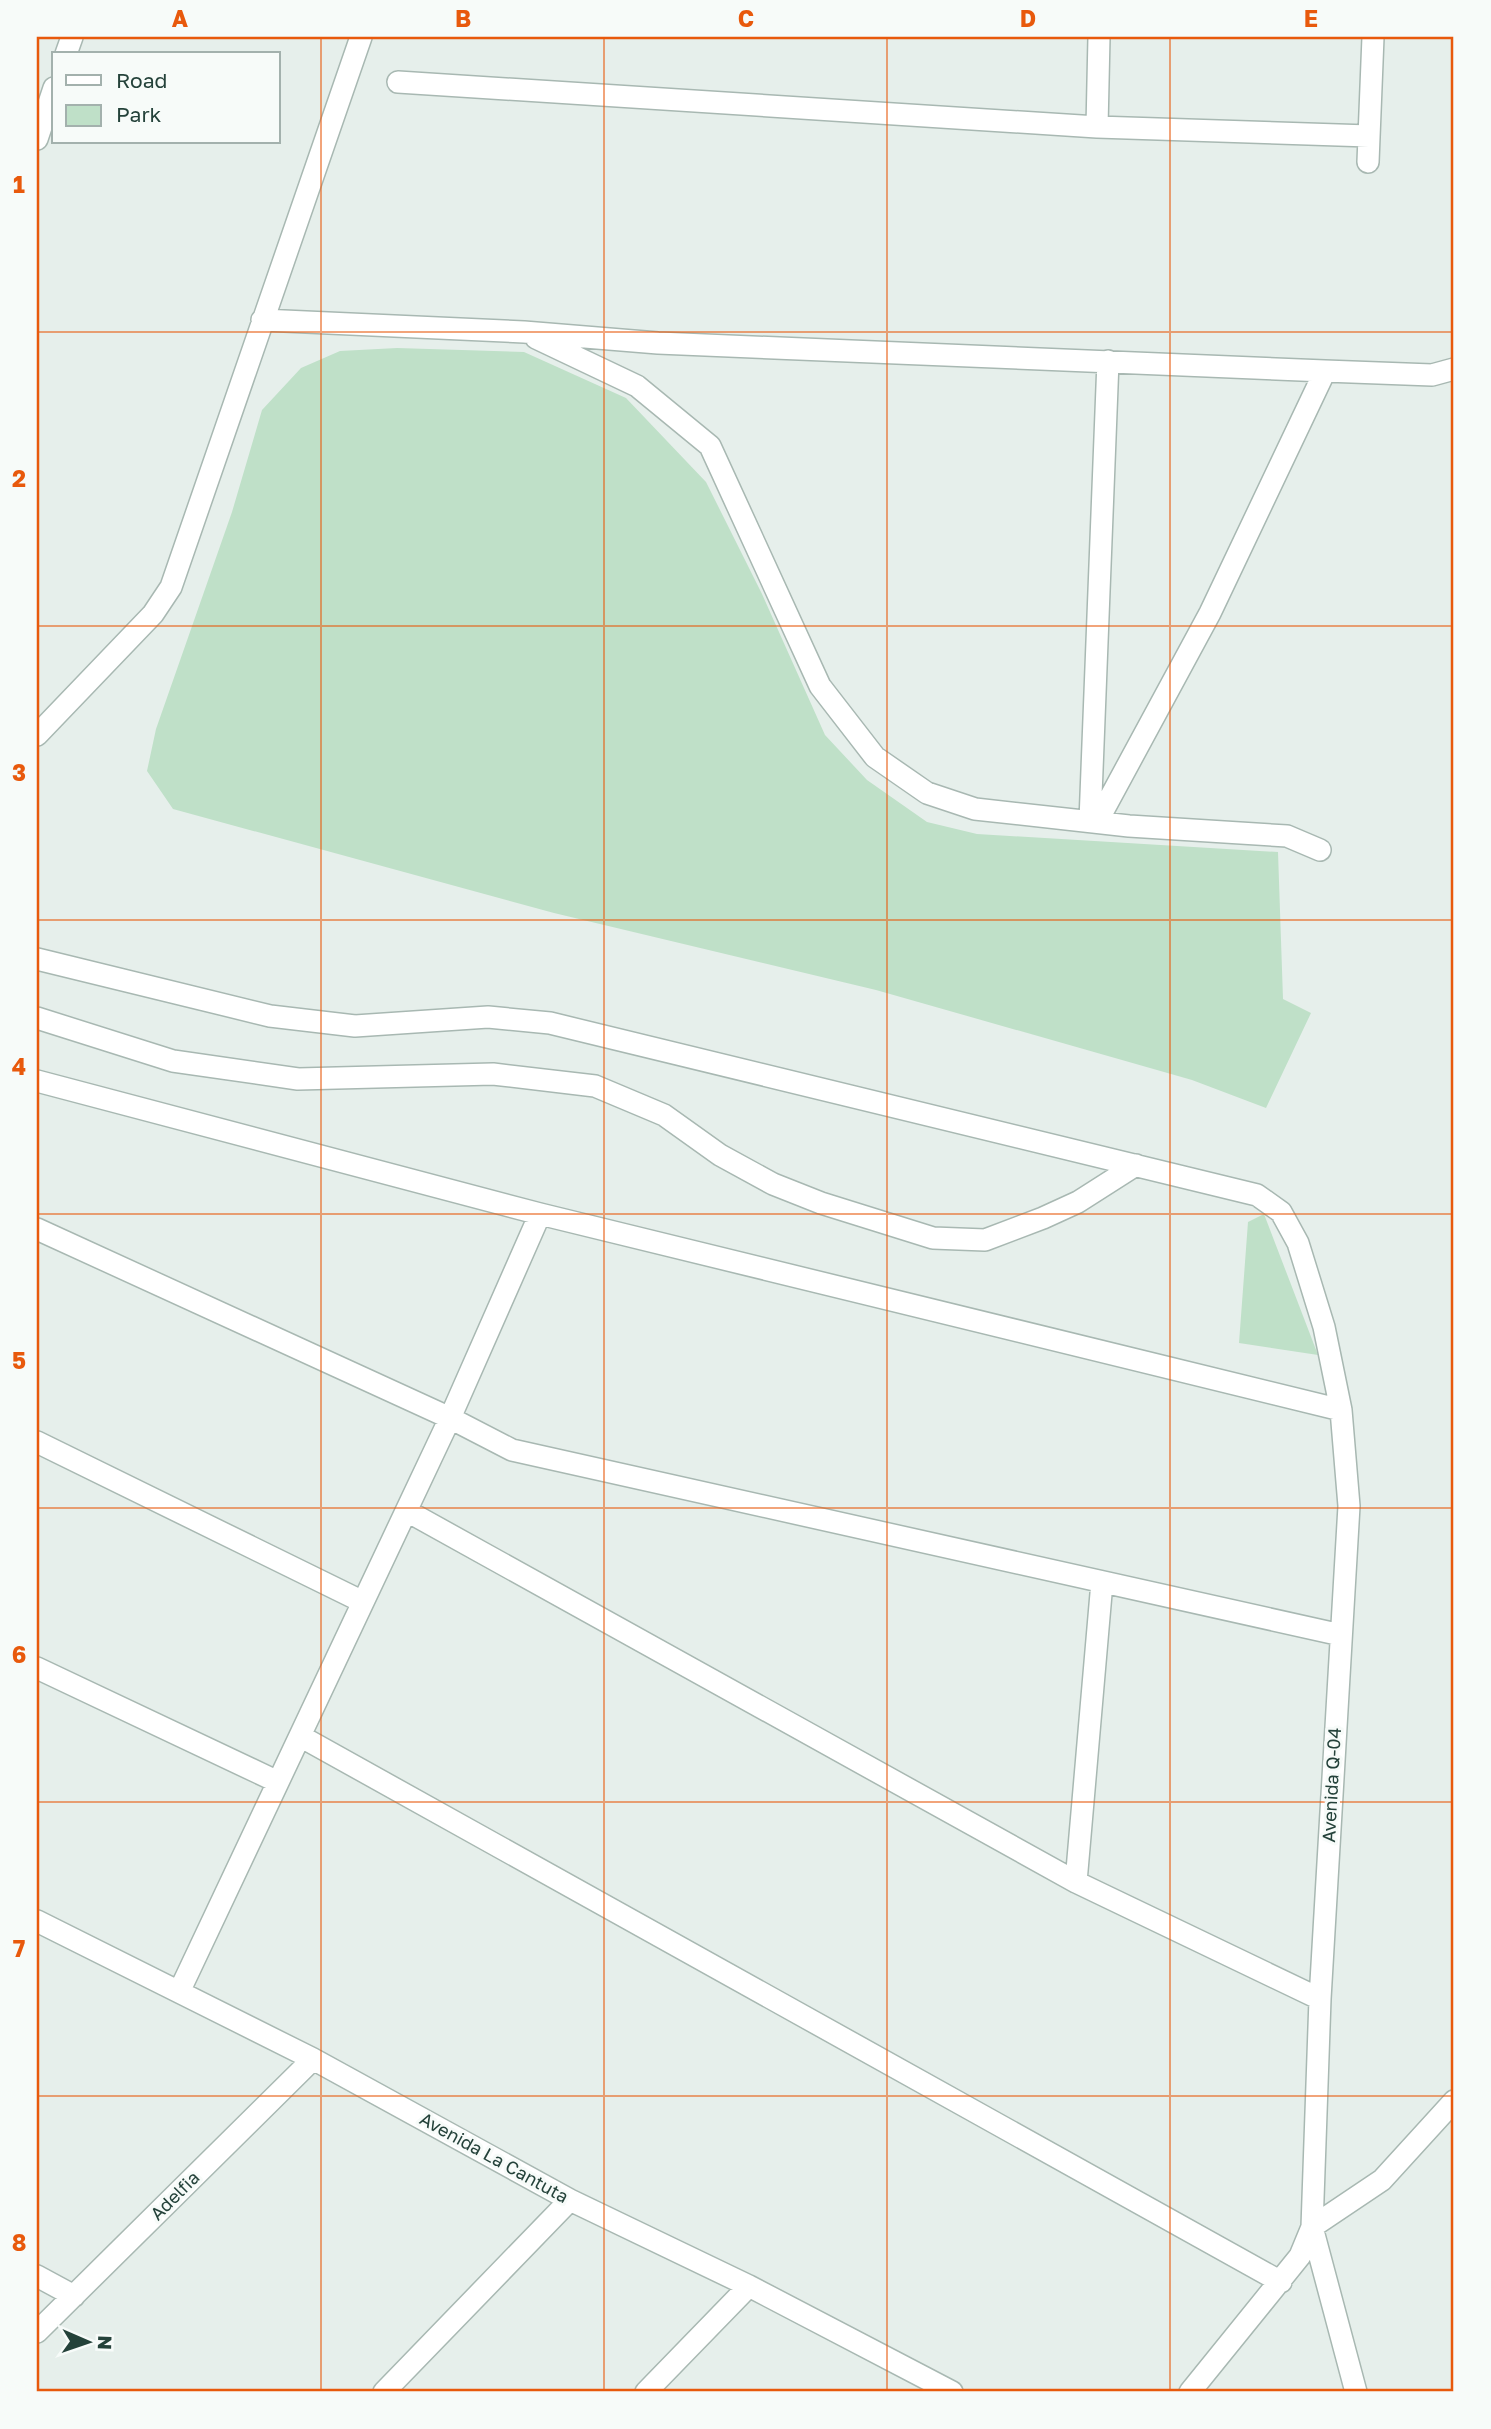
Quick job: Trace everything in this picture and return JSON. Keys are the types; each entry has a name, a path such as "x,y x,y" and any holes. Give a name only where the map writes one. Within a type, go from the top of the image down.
{"street":[{"path":"37,735 153,614 171,587 361,37"},
{"path":"1097,127 1099,37"},
{"path":"1368,162 1373,37"},
{"path":"398,82 1097,127 1369,136"},
{"path":"37,139 52,94"},
{"path":"262,320 524,332 658,343 1432,375 1454,369"},
{"path":"524,332 637,386 710,446 820,687 875,757 927,793 975,809 1093,822 1287,836 1320,850"},
{"path":"1093,822 1108,361"},
{"path":"1093,822 1210,613 1325,370"},
{"path":"37,960 270,1016 355,1026 488,1017 550,1023 1136,1165"},
{"path":"37,1018 173,1061 298,1079 493,1074 595,1086 664,1115 720,1155 772,1184 821,1203 933,1238 985,1240 1078,1202 1136,1165"},
{"path":"37,1081 540,1214 1341,1410"},
{"name":"Avenida Q-04","path":"1136,1165 1257,1195 1281,1212 1298,1243 1324,1327 1341,1410 1349,1506 1320,1999 1311,2227 1356,2392"},
{"path":"179,1992 407,1511 540,1214"},
{"path":"37,1229 450,1418 512,1450 1341,1635"},
{"path":"37,1442 363,1602"},
{"path":"407,1511 1076,1882 1320,1999"},
{"path":"1076,1882 1102,1582"},
{"path":"37,1668 278,1782"},
{"path":"300,1736 1281,2282"},
{"name":"Avenida La Cantuta","path":"37,1922 313,2059 570,2200 749,2286 952,2392"},
{"name":"Adelfia","path":"37,2333 313,2059"},
{"path":"1190,2392 1281,2282 1300,2256 1311,2227 1382,2180 1454,2101"},
{"path":"384,2392 570,2200"},
{"path":"37,2276 74,2296"},
{"path":"646,2392 749,2286"}],"green space":[{"path":"397,348 524,352 626,398 706,482 762,594 825,735 867,780 927,822 977,834 1278,852 1283,999 1311,1013 1266,1108 1192,1080 876,990 554,913 173,809 147,771 156,729 232,512 262,410 301,368 340,351"},
{"path":"1264,1214 1318,1355 1239,1343 1248,1222"}]}
